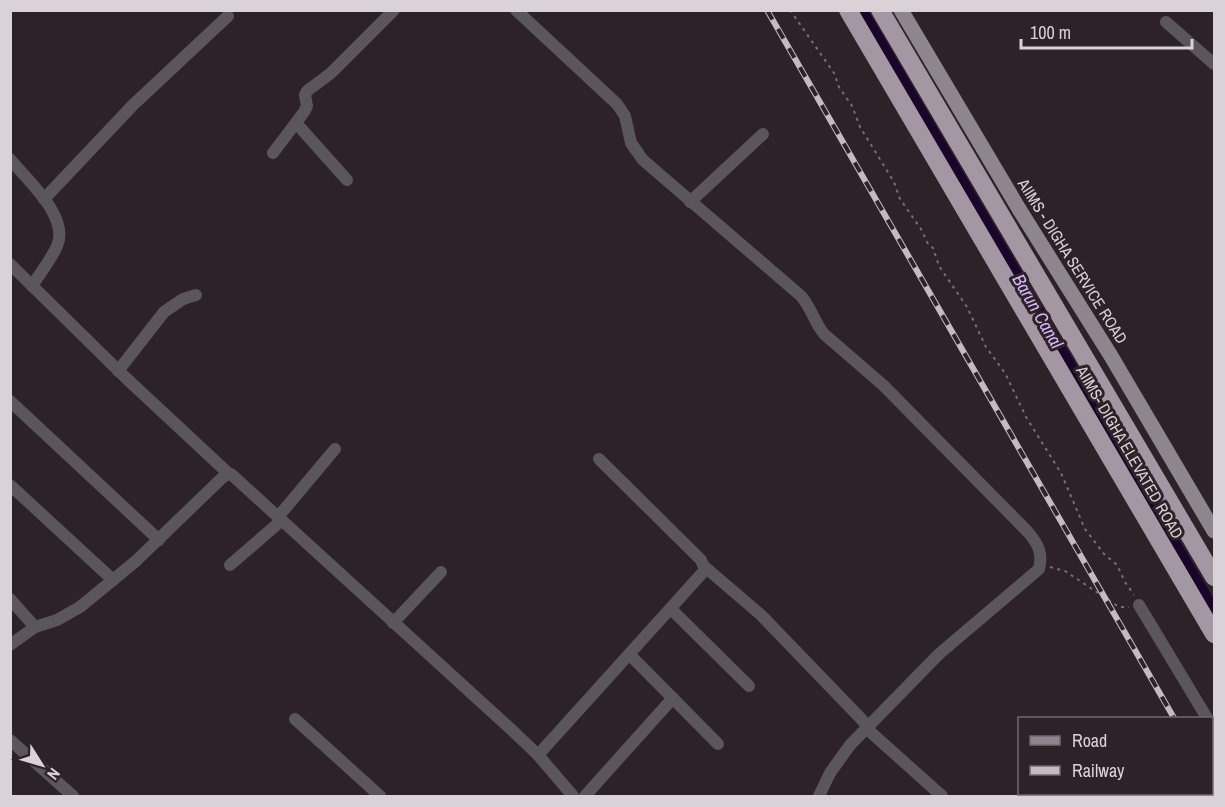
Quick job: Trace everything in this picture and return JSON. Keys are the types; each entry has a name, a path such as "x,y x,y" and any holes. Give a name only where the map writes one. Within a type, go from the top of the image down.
{"highway":[{"name":"AIIMS- DIGHA ELEVATED ROAD","path":"848,10 1215,634"},
{"name":"AIIMS- DIGHA ELEVATED ROAD","path":"880,10 1215,577"}],"main road":[{"name":"AIIMS - DIGHA SERVICE ROAD","path":"901,10 1013,200 1111,356 1215,531"}],"street":[{"path":"273,153 306,109 307,91 331,73 394,10"},
{"path":"516,10 617,104 625,116 631,143 653,170 801,296 819,328 884,385 1028,532 1041,554 1039,569 939,654 867,727 839,758 819,796"},
{"path":"44,199 133,105 228,16"},
{"path":"1166,22 1215,64"},
{"path":"296,123 347,180"},
{"path":"690,202 763,134"},
{"path":"10,159 44,199 60,226 58,245 32,286"},
{"path":"10,264 118,371 538,754 573,796"},
{"path":"118,371 164,312 183,299 196,295"},
{"path":"10,401 159,540"},
{"path":"230,565 279,519 335,449"},
{"path":"599,459 702,560 705,567 761,615 867,727 942,796"},
{"path":"10,645 35,627 67,615 113,580 159,540 228,473"},
{"path":"10,485 113,580"},
{"path":"538,754 703,574 705,567"},
{"path":"393,623 441,572"},
{"path":"10,599 35,627"},
{"path":"1139,605 1206,717"},
{"path":"671,609 749,686"},
{"path":"630,655 718,744"},
{"path":"585,796 673,698"},
{"path":"295,719 380,796"},
{"path":"10,740 73,796"}],"path":[{"path":"790,10 834,73 839,87 852,106 860,127 894,182 900,199 921,229 928,244 933,248 939,267 967,307 986,347 1005,373 1026,417 1061,473 1085,529 1104,554 1117,565 1139,605 1119,606 1065,571 1047,567 1039,569"}],"waterway":[{"name":"Barun Canal","path":"861,10 1214,611"}],"railway":[{"path":"767,10 1173,717"}]}
